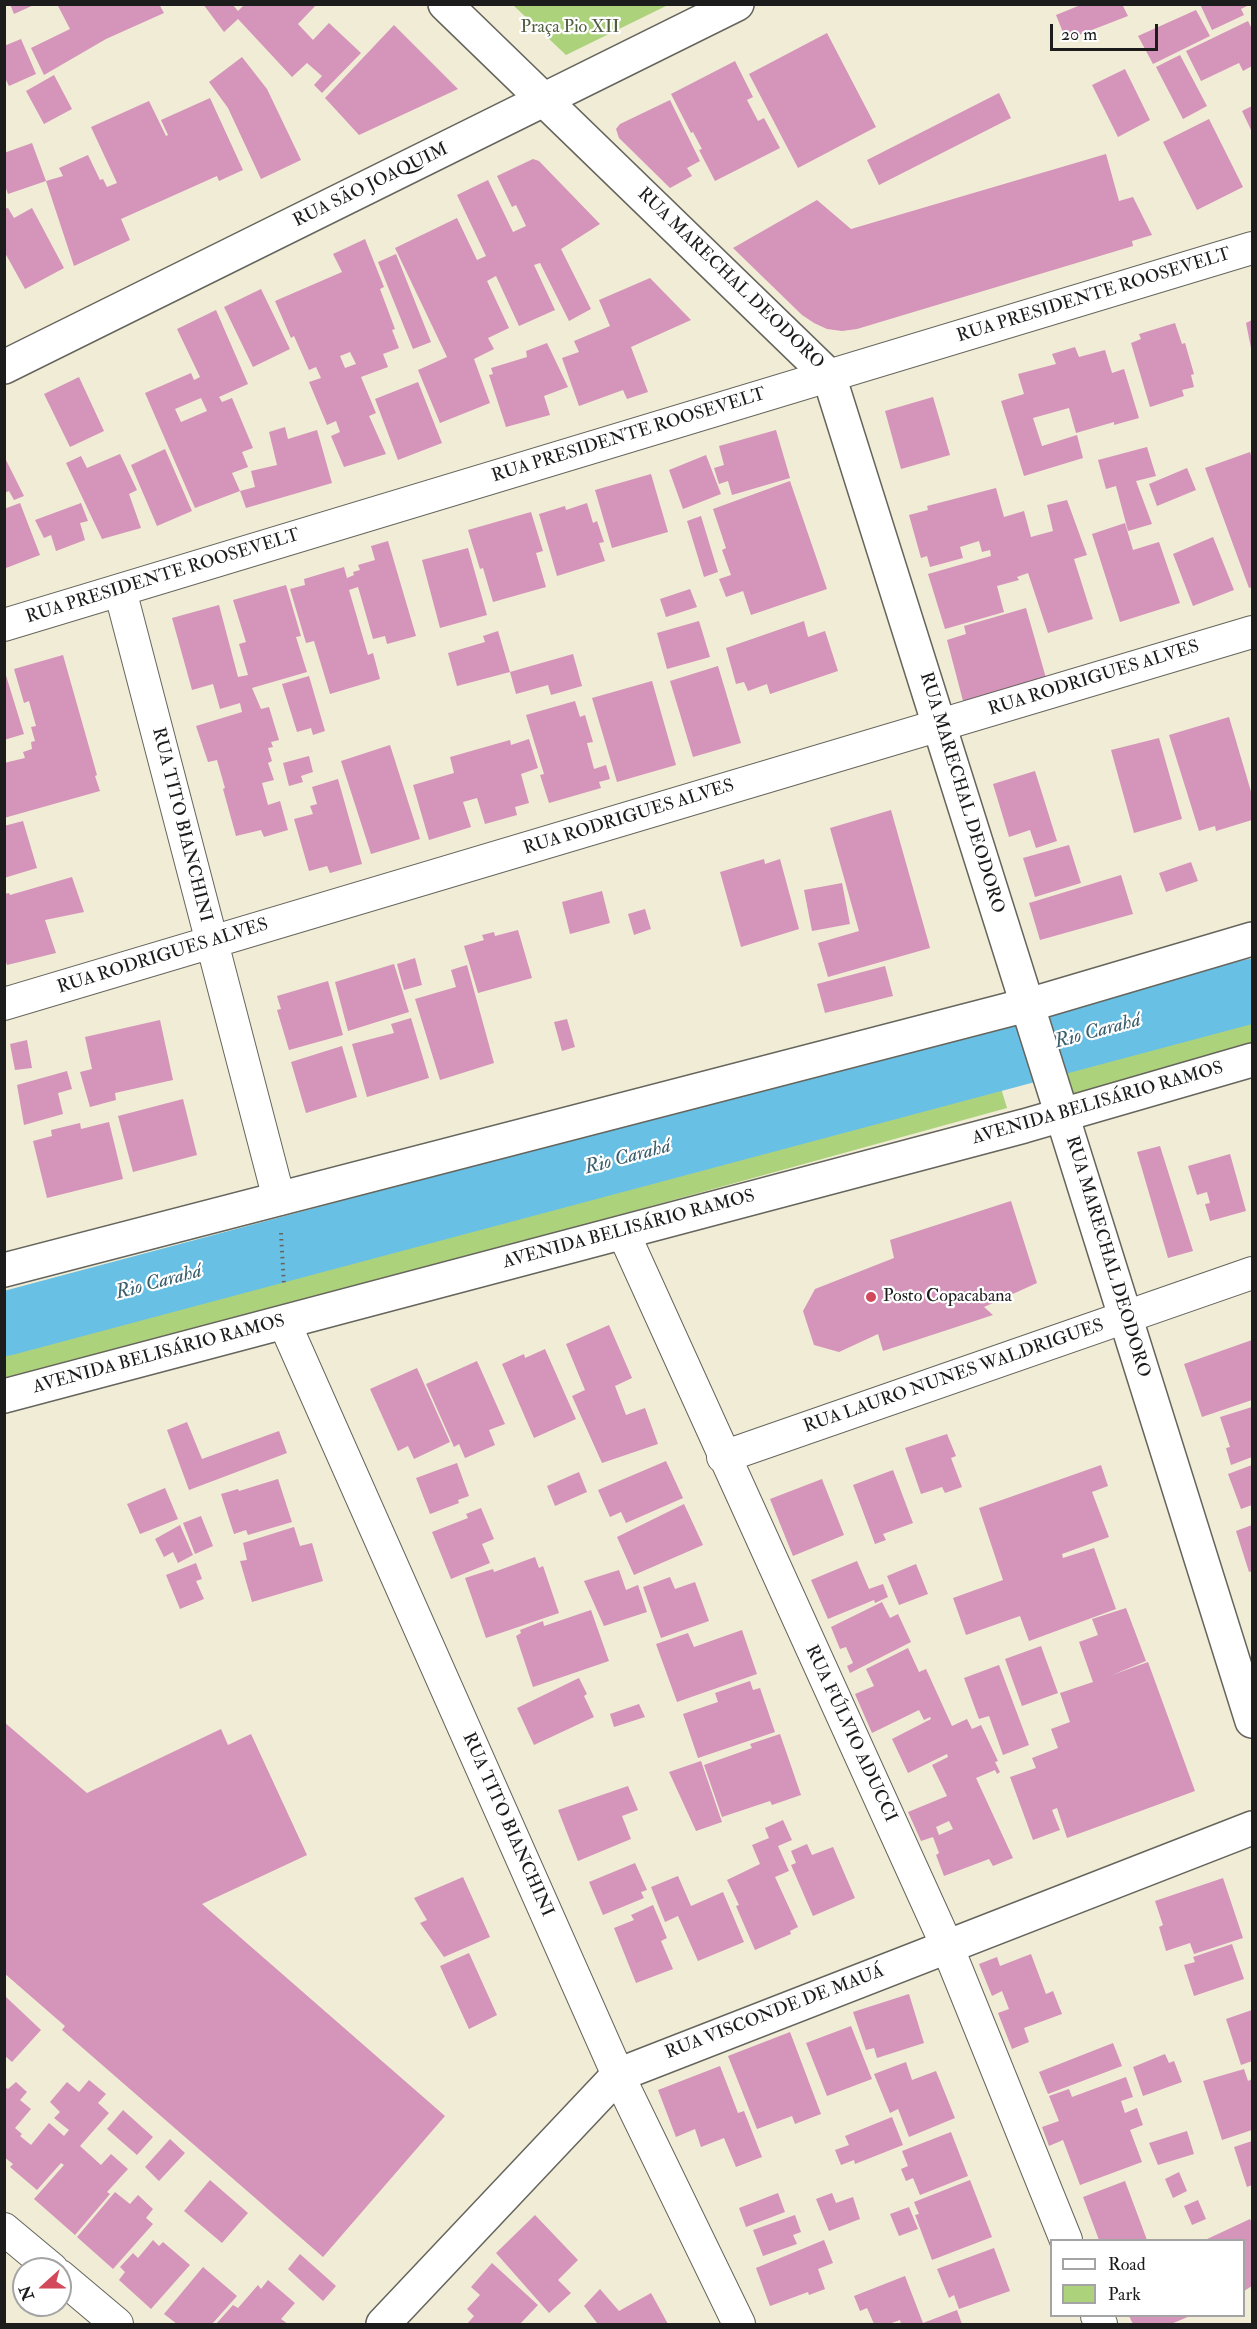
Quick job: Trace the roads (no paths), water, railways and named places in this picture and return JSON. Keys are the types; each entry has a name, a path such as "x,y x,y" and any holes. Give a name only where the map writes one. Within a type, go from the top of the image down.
{"main road":[{"name":"RUA MARECHAL DEODORO","path":"445,4 829,376 1252,1721"},
{"name":"RUA SÃO JOAQUIM","path":"4,367 737,4"},
{"path":"4,1270 279,1199 1031,1015 1252,939"},
{"name":"AVENIDA BELISÁRIO RAMOS","path":"4,1396 284,1309 623,1232 1059,1105 1252,1060"},
{"name":"RUA VISCONDE DE MAUÁ","path":"383,2325 618,2074 1252,1828"}],"street":[{"name":"RUA PRESIDENTE ROOSEVELT","path":"4,625 1252,248"},
{"name":"RUA TITO BIANCHINI","path":"120,590 279,1199"},
{"name":"RUA RODRIGUES ALVES","path":"4,1004 1252,632"},
{"name":"RUA FÚLVIO ADUCCI","path":"623,1232 947,1947 1065,2239"},
{"name":"RUA LAURO NUNES WALDRIGUES","path":"723,1457 1252,1273"},
{"name":"RUA TITO BIANCHINI","path":"284,1309 618,2074 739,2325"},
{"path":"4,2229 38,2257"},
{"path":"72,2286 117,2325"}],"waterway":[{"name":"Rio Carahá","path":"4,1324 1252,991"}],"place":[{"name":"Posto Copacabana","path":"871,1297"}],"park label":[{"name":"Praça Pio XII","path":"570,28"}]}
